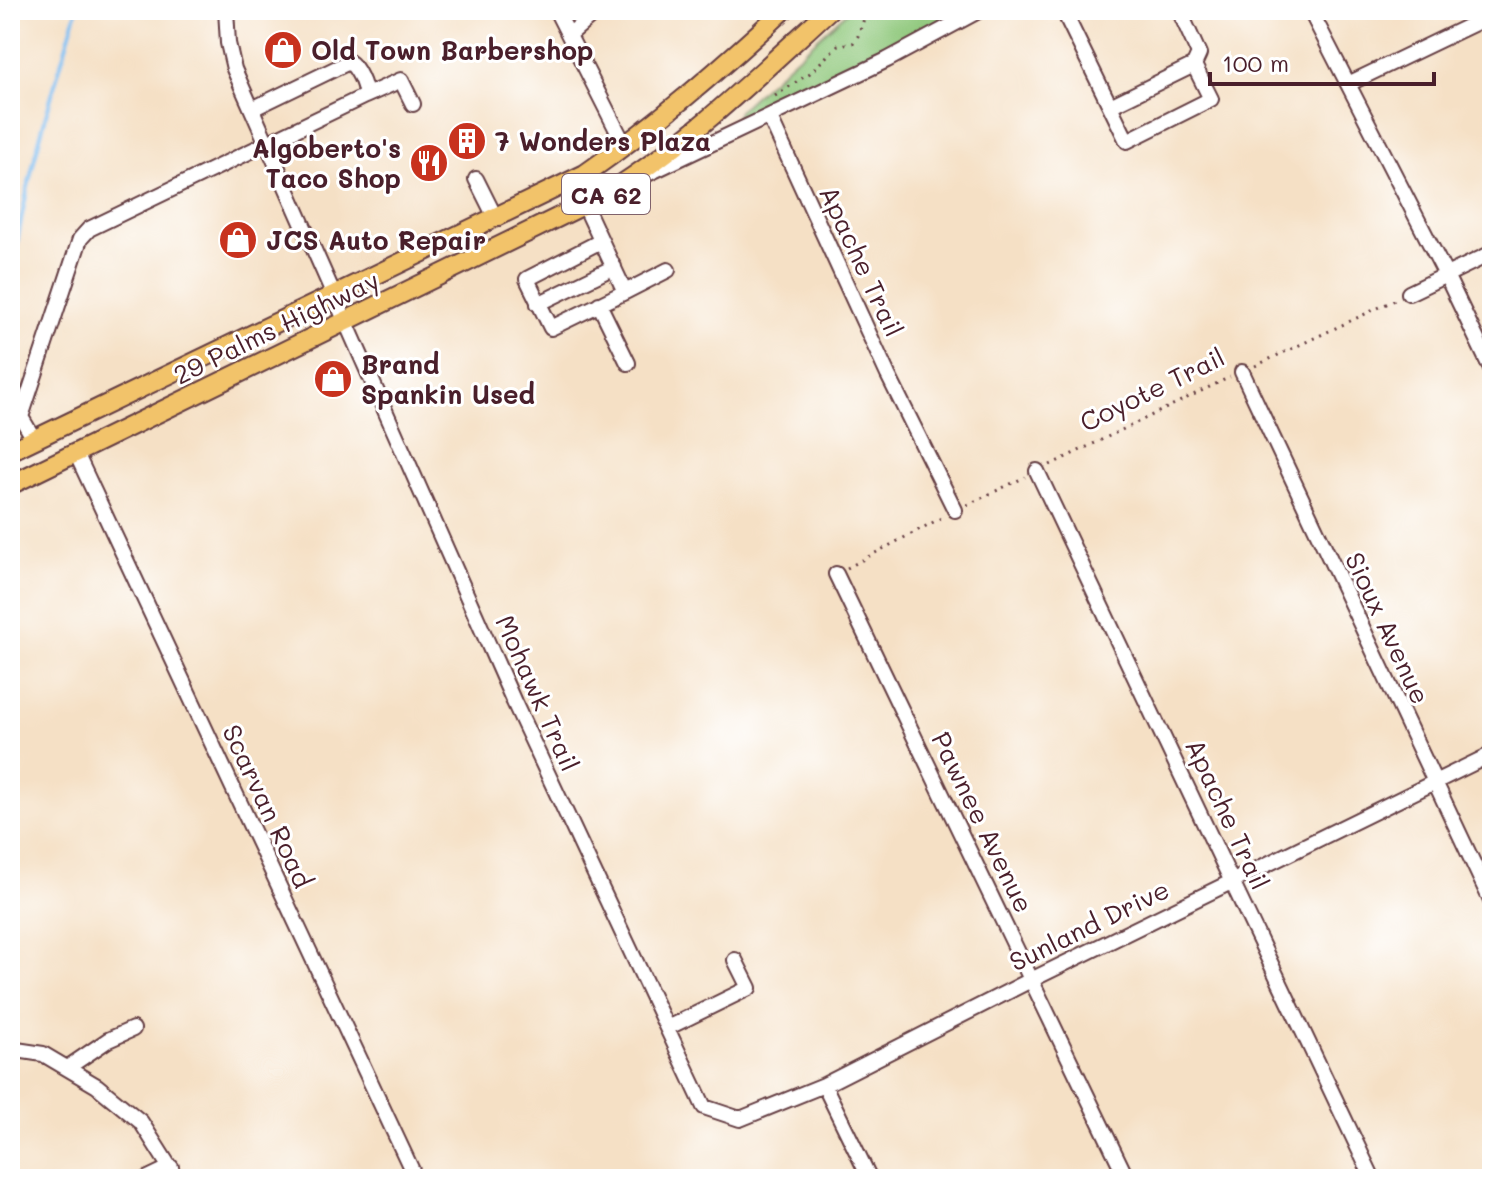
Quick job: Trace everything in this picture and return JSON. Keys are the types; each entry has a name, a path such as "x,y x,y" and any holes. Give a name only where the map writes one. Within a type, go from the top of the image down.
{"main road":[{"name":"29 Palms Highway","path":"10,451 585,174 712,77 784,10"},
{"name":"29 Palms Highway","path":"10,485 608,193 645,170 701,127 829,10"}],"street":[{"name":"Mohawk Trail","path":"226,10 228,43 234,69 514,702 704,1107"},
{"path":"556,10 625,146"},
{"path":"569,35 598,10"},
{"path":"608,193 774,116 980,10"},
{"path":"1110,106 1194,65 1199,54 1179,10"},
{"path":"1310,10 1492,371"},
{"path":"1064,11 1127,141 1211,99 1194,65"},
{"path":"1348,84 1492,15"},
{"path":"252,109 349,62 365,90 365,96"},
{"path":"34,439 21,417 80,239 89,229 401,80 413,104"},
{"name":"Apache Trail","path":"774,116 888,375 955,510"},
{"path":"476,179 496,219"},
{"path":"585,206 625,292"},
{"path":"601,241 527,279 551,328 668,270"},
{"path":"1409,293 1492,253"},
{"path":"538,304 614,267"},
{"path":"599,304 628,363"},
{"name":"Sioux Avenue","path":"1242,372 1492,903"},
{"name":"Scarvan Road","path":"76,453 416,1179"},
{"name":"Apache Trail","path":"1037,471 1373,1179"},
{"name":"Pawnee Avenue","path":"836,574 1127,1179"},
{"name":"Sunland Drive","path":"704,1107 740,1119 824,1085 1492,754"},
{"path":"667,1028 749,988 735,960"},
{"path":"67,1068 108,1040 133,1029"},
{"path":"10,1049 43,1054 97,1086 141,1122 174,1173 146,1179"},
{"path":"824,1085 870,1179"}],"path":[{"path":"774,116 774,97 810,73 838,45 853,43 867,10"},
{"name":"Coyote Trail","path":"836,574 955,510 1409,293"}],"green space":[{"path":"849,10 930,10 938,12 943,18 941,24 744,119 735,120 740,109"}],"waterway":[{"path":"10,309 15,291 18,237 30,179 77,10"}],"place":[{"name":"Old Town Barbershop","path":"283,50"},
{"name":"7 Wonders Plaza","path":"467,141"},
{"name":"Algoberto's Taco Shop","path":"429,163"},
{"name":"JCS Auto Repair","path":"238,240"},
{"name":"Brand Spankin Used","path":"333,379"}]}
